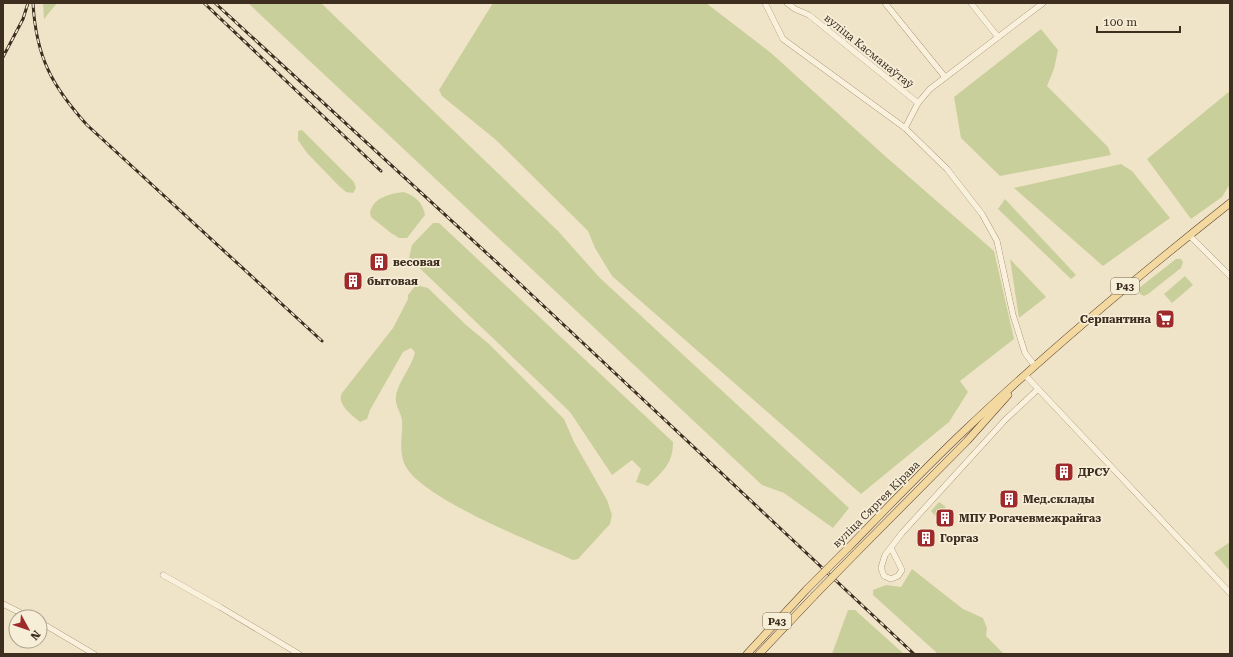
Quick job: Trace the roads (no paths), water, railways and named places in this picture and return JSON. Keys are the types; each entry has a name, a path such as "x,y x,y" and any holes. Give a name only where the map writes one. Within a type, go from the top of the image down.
{"main road":[{"name":"вуліца Сяргея Кірава","path":"748,654 807,589 963,432 1125,287 1230,203"},
{"name":"вуліца Сяргея Кірава","path":"759,654 967,441 1025,375"}],"street":[{"path":"765,3 783,40 905,128 947,169 982,214 993,231 999,251 1013,315 1025,353 1035,366"},
{"name":"вуліца Касманаўтаў","path":"787,3 795,9 809,15 918,102"},
{"path":"885,3 945,77"},
{"path":"971,3 998,37"},
{"path":"905,128 918,102 945,77 1044,3"},
{"path":"1190,236 1230,276"},
{"path":"1025,375 1230,593"},
{"path":"891,548 902,570 898,576 891,579 885,577 881,570 885,555 902,533 1000,425 1038,389"},
{"path":"163,575 220,606 298,654"},
{"path":"3,604 13,609"},
{"path":"48,627 86,652 94,654"}],"railway":[{"path":"3,57 23,19 28,3"},
{"path":"33,3 35,22 42,55 55,83 75,111 87,125 322,341"},
{"path":"204,3 381,171"},
{"path":"215,3 517,281 914,654"}],"place":[{"name":"весовая","path":"379,262"},
{"name":"бытовая","path":"353,281"},
{"name":"Серпантина","path":"1165,319"},
{"name":"ДРСУ","path":"1064,472"},
{"name":"Мед.склады","path":"1009,499"},
{"name":"МПУ Рогачевмежрайгаз","path":"945,518"},
{"name":"Горгаз","path":"926,538"}]}
